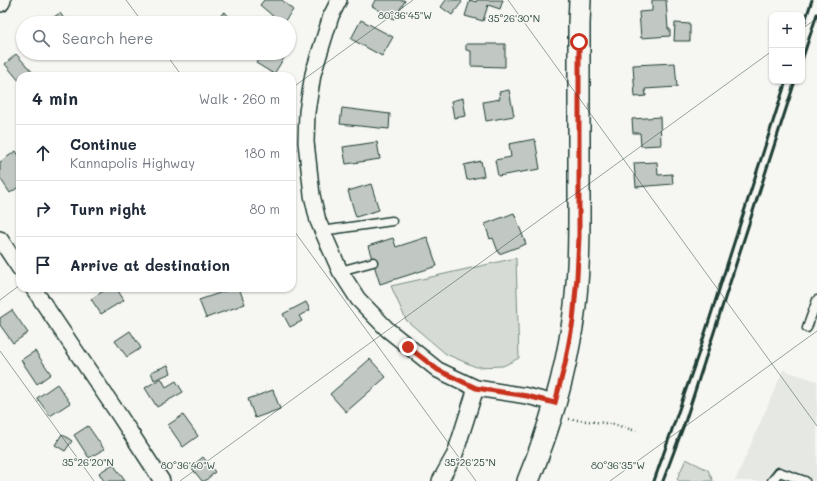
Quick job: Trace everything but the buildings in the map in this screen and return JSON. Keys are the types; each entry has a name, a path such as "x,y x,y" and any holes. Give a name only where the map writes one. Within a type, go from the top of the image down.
{"main road":[{"path":"528,481 540,452 555,403 565,364 573,321 579,237 580,0"}],"street":[{"path":"339,0 331,16 313,74 307,112 306,142 312,195 318,221 340,271 358,299 388,330 438,370 476,388 527,396 555,403"},
{"path":"0,239 16,263"},
{"path":"36,292 162,481"},
{"path":"440,481 455,454 476,388"}],"lane":[{"path":"322,231 392,222"},
{"path":"340,271 373,262"},
{"path":"807,328 817,300"},
{"path":"772,481 779,472 804,481"}],"path":[{"path":"569,419 614,424 636,431"}],"shaded area":[{"path":"516,258 519,358 503,366 476,367 446,354 406,320 391,286"},
{"path":"783,370 817,381 817,481 735,481"},
{"path":"686,459 708,470 713,481 679,481 677,479"}],"railway":[{"path":"805,21 812,0"},
{"path":"805,51 817,14"},
{"path":"654,481 698,355 785,84"},
{"path":"663,481 685,422 794,84"}],"route":[{"path":"408,347 438,370 476,388 527,396 555,403 565,364 573,321 577,277 579,237 579,42"}]}
